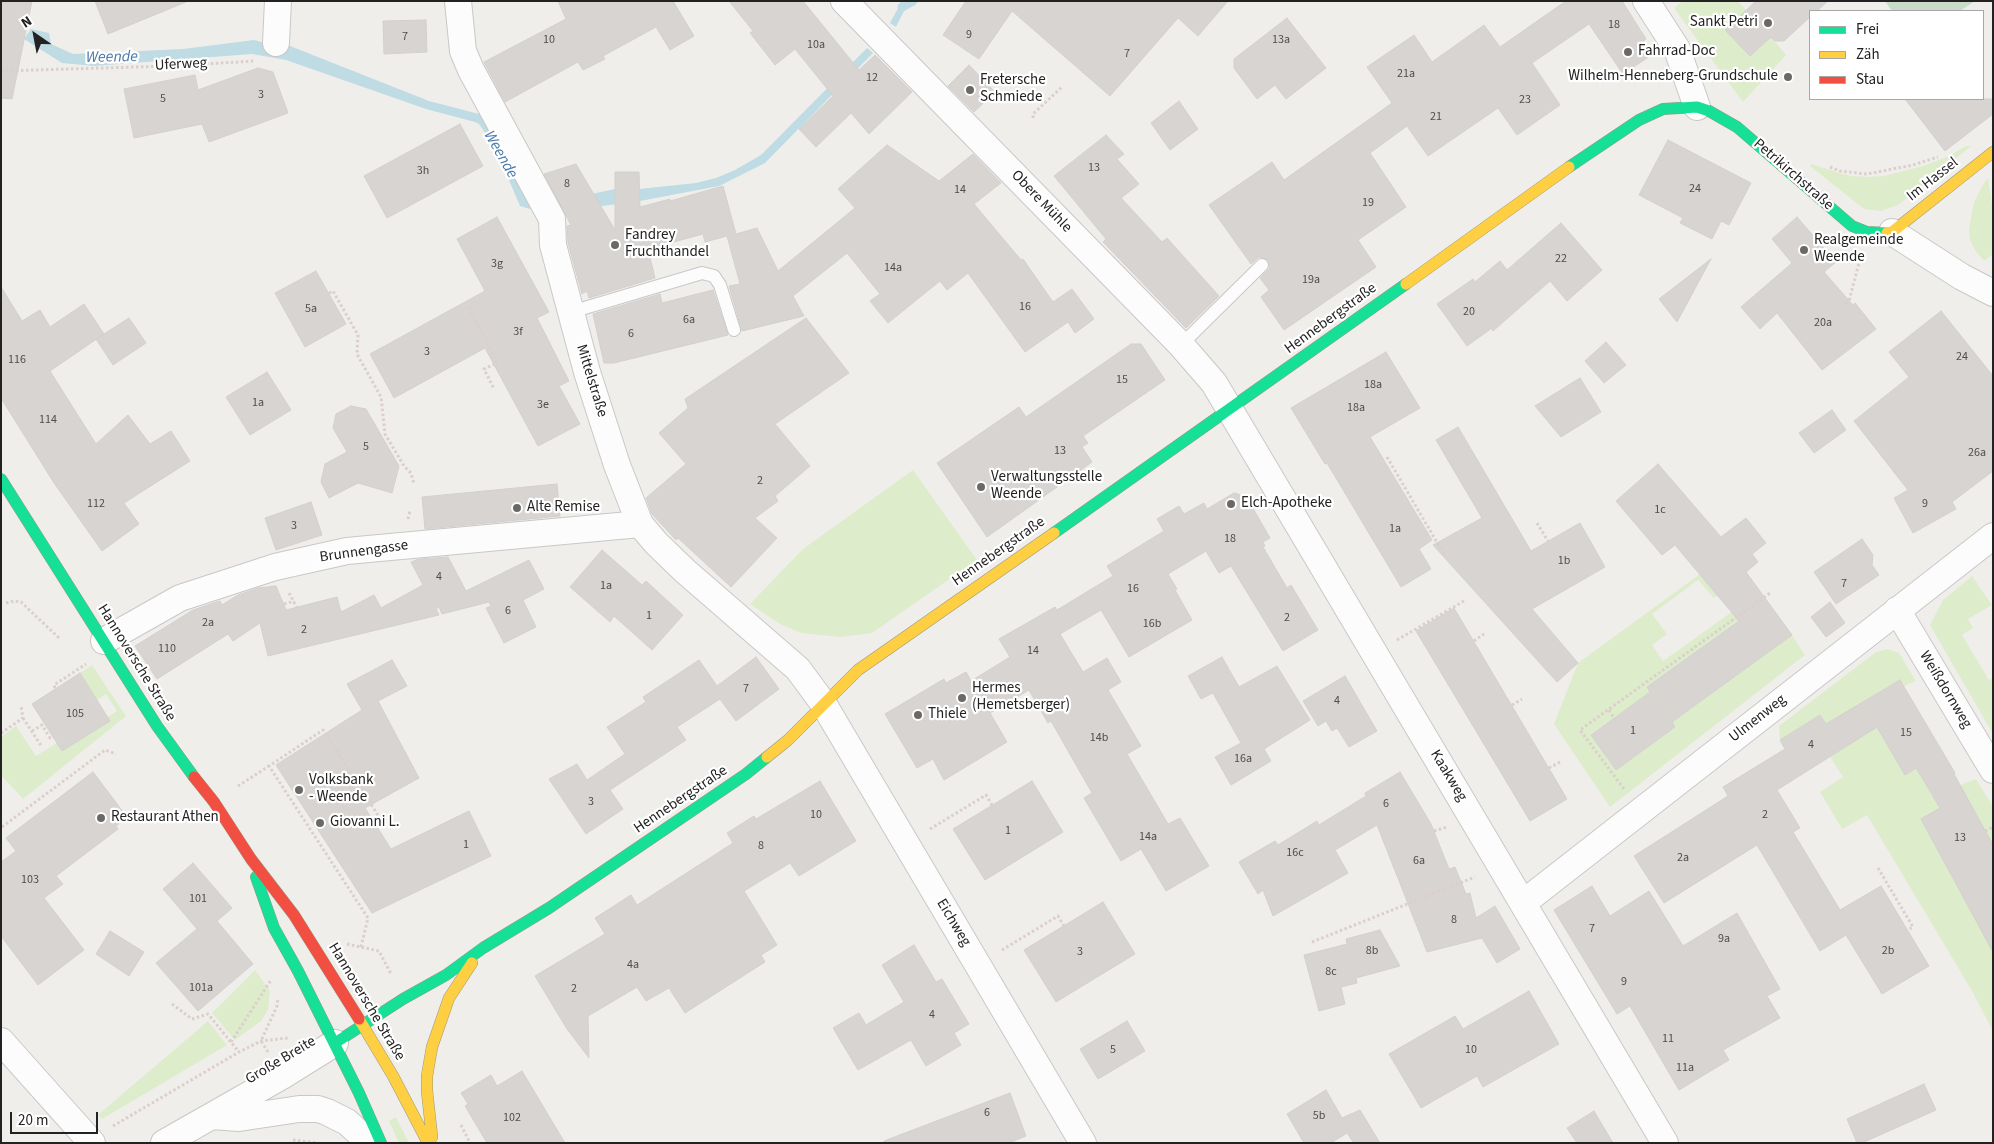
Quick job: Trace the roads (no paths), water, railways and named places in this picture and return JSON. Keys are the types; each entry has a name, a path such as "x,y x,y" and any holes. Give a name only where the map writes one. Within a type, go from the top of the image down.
{"street":[{"path":"268,52 278,1"},
{"name":"Mittelstraße","path":"458,1 462,51 552,219 553,245 587,372 614,456 640,524 656,543 685,571 798,669 823,703"},
{"name":"Obere Mühle","path":"844,1 1181,345 1214,383 1231,409"},
{"path":"1646,1 1677,49 1697,107"},
{"name":"Hennebergstraße","path":"363,1025 403,999 446,975 483,948 549,908 746,774 788,740 858,670 1231,409 1583,158 1639,120 1664,109 1680,106 1697,107"},
{"name":"Petrikirchstraße","path":"1697,107 1709,111 1737,127 1852,226 1880,232 1993,293"},
{"name":"Im Hassel","path":"1880,232 1993,152"},
{"name":"Kaakweg","path":"1231,409 1665,1143"},
{"name":"Hannoversche Straße","path":"1,479 157,726 214,802 251,859 294,915 341,1027 359,1093 381,1143"},
{"name":"Brunnengasse","path":"104,641 180,598 275,567 347,552 640,524"},
{"name":"Ulmenweg","path":"1523,903 1993,536"},
{"name":"Weißdornweg","path":"1898,610 1993,770"},
{"name":"Eichweg","path":"823,703 1083,1143"},
{"name":"Hannoversche Straße","path":"251,859 274,928 341,1027"},
{"path":"433,1143 427,1090 427,1076 432,1047 449,998 483,948"},
{"name":"Hennebergstraße","path":"341,1027 412,982 483,948"},
{"name":"Hannoversche Straße","path":"341,1027 363,1025 393,1076 428,1143"},
{"name":"Große Breite","path":"164,1143 212,1116 238,1088 341,1027 363,1025"},
{"path":"1,1041 91,1141"},
{"path":"212,1116 239,1118 298,1109 318,1109 347,1122 370,1143"}],"lane":[{"path":"1181,345 1262,265"},
{"path":"571,312 702,273 714,276 720,285 734,330"}],"water":[{"path":"902,1 909,1 896,27 890,23"},
{"path":"31,29 49,33 51,44 73,54 183,49 254,40 285,44 429,101 479,114 487,118 554,202 615,189 639,189 696,183 716,178 735,170 761,155 867,48 873,53 765,163 719,186 640,201 564,211 540,212 520,206 495,147 479,124 475,122 426,109 286,60 252,54 94,66 62,63 24,39"}],"waterway":[{"name":"Weende","path":"902,7 913,1"}],"place":[{"name":"Sankt Petri","path":"1768,23"},
{"name":"Fahrrad-Doc","path":"1628,52"},
{"name":"Wilhelm-Henneberg-Grundschule","path":"1788,77"},
{"name":"Fretersche Schmiede","path":"970,90"},
{"name":"Fandrey Fruchthandel","path":"615,245"},
{"name":"Realgemeinde Weende","path":"1804,250"},
{"name":"Verwaltungsstelle Weende","path":"981,487"},
{"name":"Elch-Apotheke","path":"1231,504"},
{"name":"Alte Remise","path":"517,508"},
{"name":"Hermes (Hemetsberger)","path":"962,698"},
{"name":"Thiele","path":"918,715"},
{"name":"Volksbank - Weende","path":"299,790"},
{"name":"Restaurant Athen","path":"101,818"},
{"name":"Giovanni L.","path":"320,823"}]}
